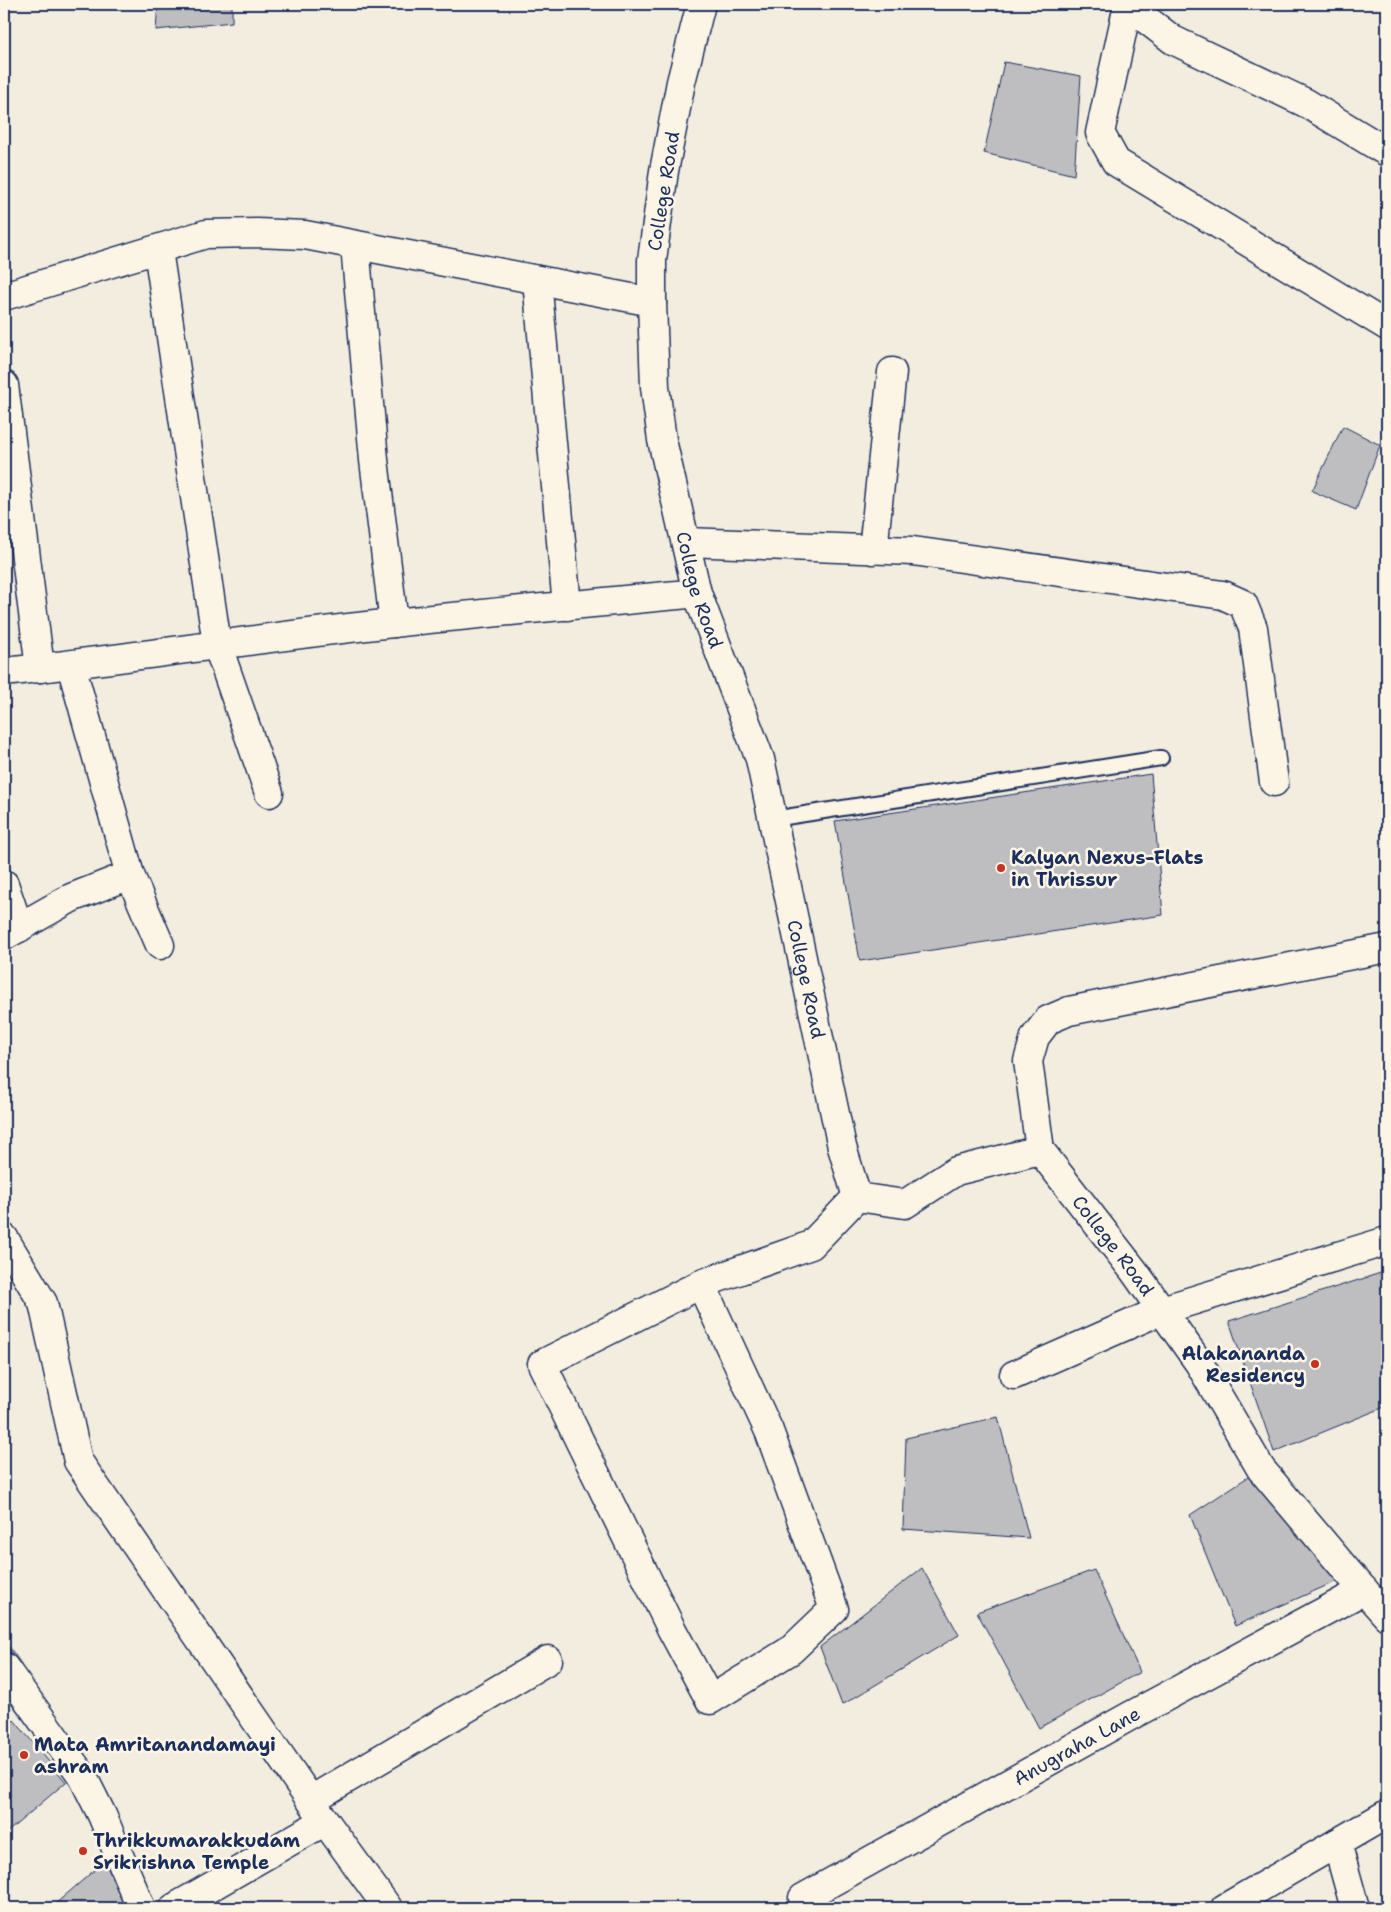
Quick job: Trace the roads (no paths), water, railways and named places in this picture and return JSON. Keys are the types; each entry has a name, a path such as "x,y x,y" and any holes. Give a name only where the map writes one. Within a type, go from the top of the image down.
{"street":[{"name":"College Road","path":"701,4 681,82 664,171 652,260 655,387 662,440 697,594 760,759 842,1147 857,1196"},
{"path":"1387,152 1306,103 1173,40 1127,5 1100,134 1116,162 1387,326"},
{"path":"4,296 206,234 257,233 305,235 652,302"},
{"path":"355,245 374,460 394,623"},
{"path":"158,250 217,644 269,793"},
{"path":"537,280 568,606"},
{"path":"873,550 892,372"},
{"path":"4,385 40,668"},
{"path":"686,542 913,551 1223,595 1243,604 1253,628 1274,782"},
{"path":"4,672 394,623 697,594"},
{"path":"71,665 130,875 160,945"},
{"path":"4,884 11,932 71,898 130,875"},
{"path":"701,1284 769,1431 834,1609 792,1650 710,1700 671,1628 542,1364 701,1284 811,1245 857,1196 905,1204 956,1171 1040,1150 1028,1061 1035,1037 1048,1020 1069,1011 1387,948"},
{"name":"College Road","path":"1040,1150 1134,1271 1200,1362 1261,1469 1387,1616"},
{"path":"4,1238 43,1303 78,1461 318,1811 388,1908"},
{"path":"1014,1375 1162,1310 1387,1242"},
{"name":"Anugraha Lane","path":"800,1905 1130,1716 1364,1590"},
{"path":"174,1908 548,1660"},
{"path":"7,1678 83,1777 102,1815 141,1908"},
{"path":"1225,1908 1387,1814"},
{"path":"1338,1843 1355,1908"}],"lane":[{"path":"773,819 1161,758"}],"waterway":[{"path":"4,1648 16,1665"}],"place":[{"name":"Kalyan Nexus-Flats in Thrissur","path":"1001,868"},
{"name":"Alakananda Residency","path":"1315,1364"},
{"name":"Mata Amritanandamayi ashram","path":"24,1755"},
{"name":"Thrikkumarakkudam Srikrishna Temple","path":"83,1851"}]}
